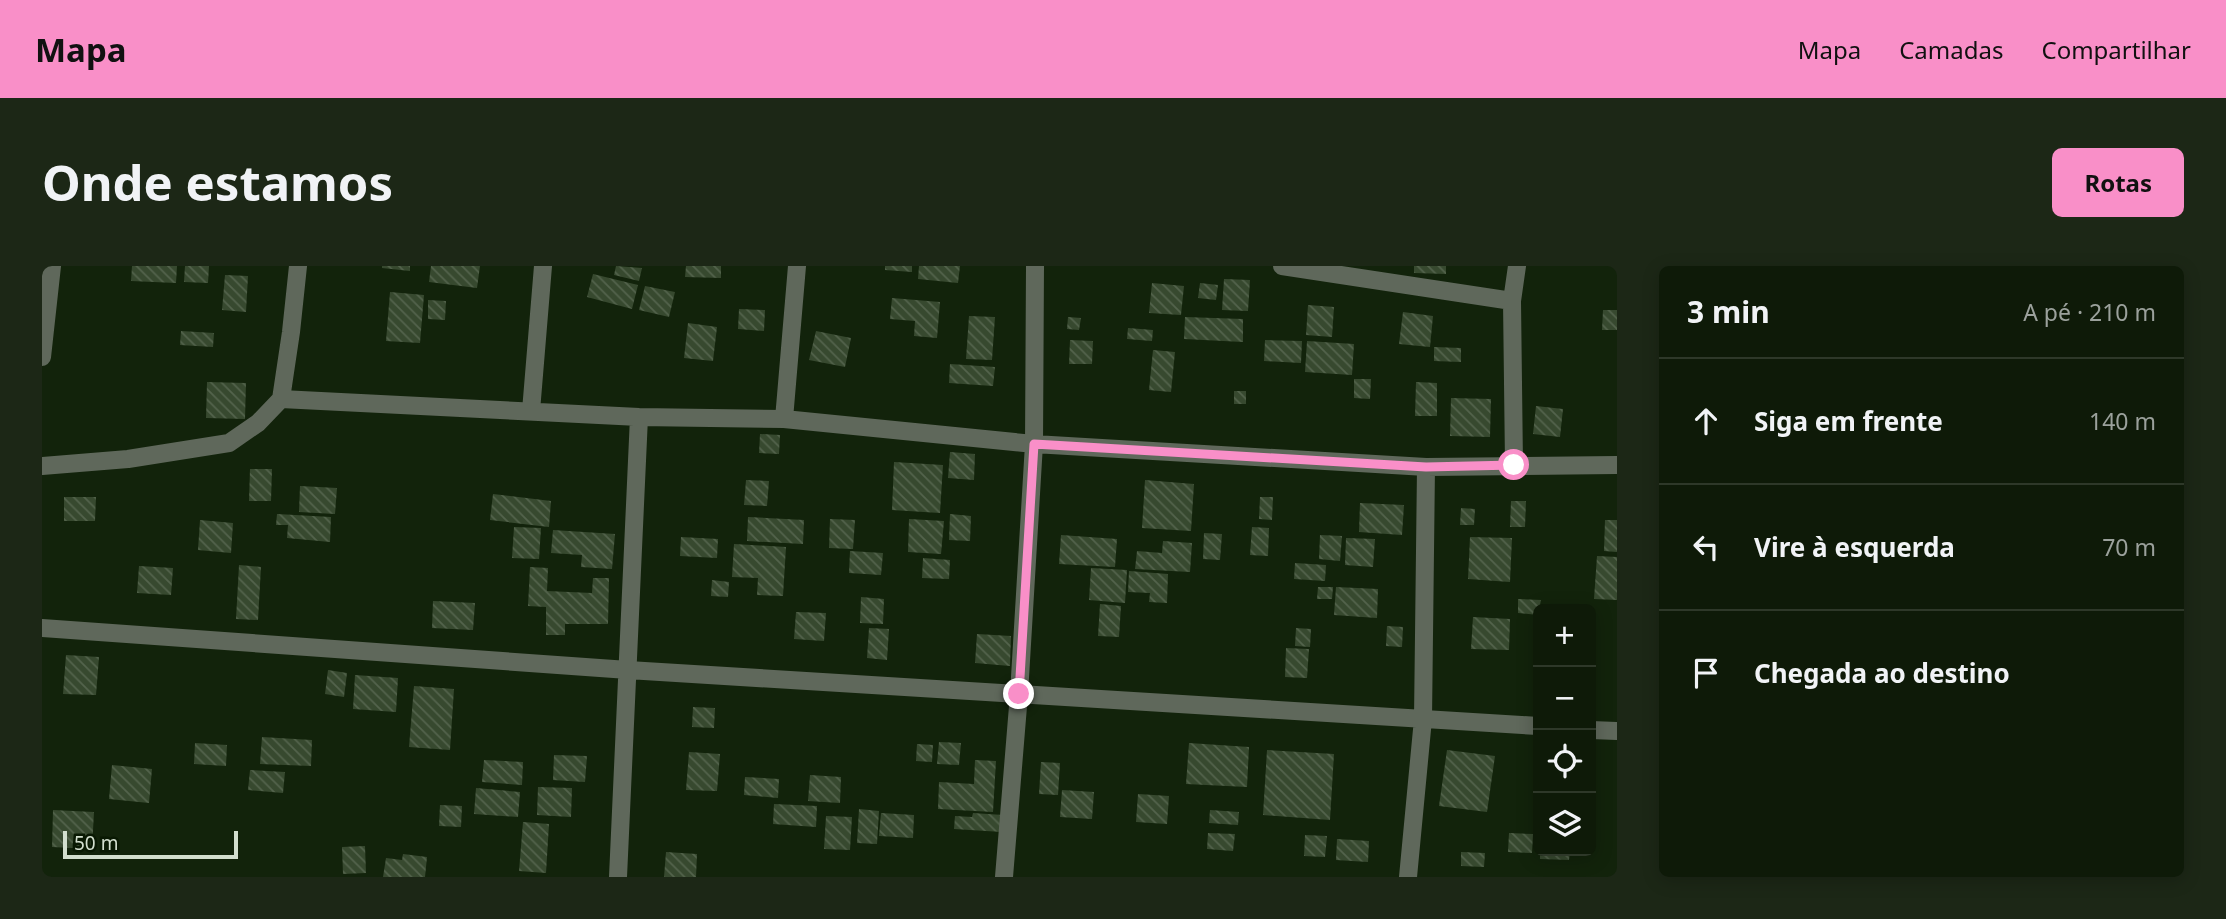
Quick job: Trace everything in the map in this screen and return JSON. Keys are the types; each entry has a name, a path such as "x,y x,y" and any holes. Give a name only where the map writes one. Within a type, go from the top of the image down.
{"street":[{"path":"42,357 52,266"},
{"path":"42,466 128,459 229,443 258,423 281,399 298,266"},
{"path":"531,411 544,266"},
{"path":"784,419 797,266"},
{"path":"1004,877 1019,694 1034,444 1035,266"},
{"path":"1282,266 1512,301"},
{"path":"1514,465 1512,301 1517,266"},
{"path":"281,399 639,417 784,419 1034,444 1426,467 1617,465"},
{"path":"618,877 639,417"},
{"path":"1408,877 1423,719 1426,467"},
{"path":"42,628 628,670 1533,726"},
{"path":"1596,730 1617,731"}],"building":[{"path":"132,266 177,266 176,283 131,281"},
{"path":"185,266 209,266 208,283 184,282"},
{"path":"410,266 410,271 382,268"},
{"path":"431,266 480,266 477,288 429,282"},
{"path":"616,266 642,268 639,281 614,275"},
{"path":"686,266 721,266 721,278 685,277"},
{"path":"885,266 912,266 912,272 885,270"},
{"path":"919,266 960,266 958,283 918,279"},
{"path":"1414,266 1446,266 1446,274 1414,273"},
{"path":"593,274 638,285 632,309 587,297"},
{"path":"225,275 248,276 246,312 222,310"},
{"path":"1224,279 1250,280 1248,311 1222,310"},
{"path":"1152,283 1184,286 1181,315 1149,313"},
{"path":"1200,283 1218,285 1216,300 1198,298"},
{"path":"645,286 675,292 669,317 639,310"},
{"path":"390,292 424,295 420,343 386,341"},
{"path":"892,298 940,302 937,338 914,336 915,321 890,319"},
{"path":"428,300 446,301 445,320 428,319"},
{"path":"1308,305 1334,307 1332,337 1306,335"},
{"path":"739,309 765,310 764,331 738,329"},
{"path":"1603,310 1617,310 1617,330 1602,330"},
{"path":"1403,312 1433,316 1430,347 1399,344"},
{"path":"969,316 995,317 992,360 966,359"},
{"path":"1068,317 1081,318 1079,330 1067,329"},
{"path":"1185,317 1243,319 1243,342 1184,339"},
{"path":"688,323 717,327 713,361 684,358"},
{"path":"1128,328 1153,330 1152,341 1127,339"},
{"path":"181,331 214,333 213,347 180,345"},
{"path":"816,331 851,338 845,367 809,360"},
{"path":"1070,340 1093,341 1092,364 1069,364"},
{"path":"1265,340 1302,341 1301,363 1264,361"},
{"path":"1307,341 1354,344 1352,375 1305,372"},
{"path":"1434,347 1461,348 1461,362 1434,361"},
{"path":"1153,350 1175,352 1171,392 1149,390"},
{"path":"950,364 995,367 993,386 949,383"},
{"path":"1354,379 1371,379 1370,399 1354,398"},
{"path":"207,382 246,383 245,419 206,418"},
{"path":"1416,382 1437,383 1437,416 1415,416"},
{"path":"1234,391 1246,391 1246,404 1234,404"},
{"path":"1451,398 1491,399 1490,437 1450,436"},
{"path":"1536,406 1563,409 1560,437 1533,434"},
{"path":"760,434 780,435 779,454 759,453"},
{"path":"950,452 975,454 974,480 948,478"},
{"path":"894,462 943,465 940,513 892,510"},
{"path":"250,469 272,469 271,501 249,501"},
{"path":"746,480 769,481 767,506 744,505"},
{"path":"1145,480 1194,484 1191,531 1142,528"},
{"path":"300,486 337,488 335,514 299,512"},
{"path":"493,494 551,501 549,527 490,520"},
{"path":"64,497 96,497 95,521 64,521"},
{"path":"1260,497 1273,497 1272,520 1259,519"},
{"path":"1511,501 1526,501 1525,527 1510,527"},
{"path":"1360,503 1404,505 1402,535 1359,532"},
{"path":"1461,508 1475,509 1474,525 1460,525"},
{"path":"277,514 331,517 330,542 287,538 288,525 276,525"},
{"path":"950,514 971,516 970,541 949,540"},
{"path":"748,517 804,520 803,544 747,541"},
{"path":"830,519 855,520 853,549 829,548"},
{"path":"909,519 944,521 941,554 908,552"},
{"path":"200,520 233,523 231,553 198,550"},
{"path":"1605,520 1617,520 1617,552 1604,551"},
{"path":"514,527 541,528 539,559 512,558"},
{"path":"1252,527 1269,528 1268,556 1250,555"},
{"path":"553,530 615,534 612,569 581,567 582,555 551,553"},
{"path":"1204,533 1222,534 1220,560 1203,559"},
{"path":"1061,535 1117,539 1115,567 1059,564"},
{"path":"1320,535 1342,536 1340,561 1319,559"},
{"path":"681,537 718,539 717,558 680,556"},
{"path":"1470,537 1512,538 1510,582 1468,579"},
{"path":"1346,538 1375,539 1373,567 1345,565"},
{"path":"1163,541 1192,543 1190,572 1135,569 1137,551 1162,553"},
{"path":"734,544 786,547 783,596 757,595 758,578 732,577"},
{"path":"850,551 883,553 881,575 849,573"},
{"path":"1597,556 1617,557 1617,600 1594,599"},
{"path":"923,558 950,560 949,579 922,578"},
{"path":"1295,563 1326,565 1325,581 1294,579"},
{"path":"239,565 261,567 258,620 236,619"},
{"path":"139,566 173,568 171,595 137,593"},
{"path":"530,567 548,568 547,591 592,593 593,578 609,578 608,624 565,624 565,635 546,635 546,607 528,606"},
{"path":"1091,568 1127,570 1125,603 1089,600"},
{"path":"1129,571 1168,574 1167,603 1149,602 1150,593 1128,592"},
{"path":"712,580 729,582 728,597 711,596"},
{"path":"1318,587 1333,587 1332,599 1317,599"},
{"path":"1336,587 1378,589 1377,618 1334,615"},
{"path":"861,597 884,599 883,624 860,623"},
{"path":"1518,599 1541,600 1540,604 1533,604 1533,614 1518,613"},
{"path":"433,601 475,603 473,630 432,628"},
{"path":"1100,604 1121,606 1119,637 1098,636"},
{"path":"796,612 826,613 824,641 794,639"},
{"path":"1473,617 1510,619 1509,650 1471,649"},
{"path":"1387,626 1403,627 1402,647 1386,646"},
{"path":"869,628 889,629 887,660 867,658"},
{"path":"1296,628 1311,629 1310,647 1295,646"},
{"path":"977,634 1011,636 1010,666 975,663"},
{"path":"1286,648 1309,649 1307,678 1285,677"},
{"path":"66,655 99,657 96,695 63,694"},
{"path":"328,670 347,673 344,697 325,694"},
{"path":"355,675 398,678 396,712 353,709"},
{"path":"414,686 454,689 450,750 409,747"},
{"path":"693,707 715,708 714,728 692,727"},
{"path":"262,737 312,740 311,766 260,764"},
{"path":"939,742 961,743 959,765 937,764"},
{"path":"195,743 227,745 226,766 194,764"},
{"path":"1189,743 1249,747 1247,787 1186,784"},
{"path":"917,744 933,745 932,762 916,761"},
{"path":"1267,750 1334,754 1330,820 1263,815"},
{"path":"1447,750 1495,756 1487,812 1439,806"},
{"path":"689,752 720,754 717,791 686,790"},
{"path":"554,755 587,756 585,782 553,780"},
{"path":"484,760 523,762 522,785 482,782"},
{"path":"975,760 996,761 993,812 938,809 939,782 974,784"},
{"path":"1041,762 1060,763 1058,795 1039,794"},
{"path":"112,765 152,769 149,803 109,799"},
{"path":"250,770 285,772 283,793 248,790"},
{"path":"810,775 841,777 840,803 808,801"},
{"path":"745,777 779,779 778,798 744,795"},
{"path":"538,787 572,788 571,817 537,815"},
{"path":"476,788 520,792 518,817 474,814"},
{"path":"1062,790 1094,792 1092,819 1060,817"},
{"path":"1138,794 1169,796 1167,824 1136,822"},
{"path":"774,804 817,806 816,827 773,824"},
{"path":"440,805 462,806 461,827 439,826"},
{"path":"859,809 879,811 877,844 857,843"},
{"path":"53,810 94,812 92,849 52,847"},
{"path":"1210,810 1239,812 1238,825 1209,823"},
{"path":"881,813 914,815 913,838 879,836"},
{"path":"973,813 1003,815 1002,832 954,829 955,816 972,817"},
{"path":"826,816 852,817 850,850 824,849"},
{"path":"523,822 549,824 546,873 519,871"},
{"path":"1208,833 1235,834 1233,851 1207,849"},
{"path":"1509,833 1533,834 1532,853 1508,852"},
{"path":"1305,835 1327,836 1325,857 1304,856"},
{"path":"1337,839 1369,841 1368,862 1336,860"},
{"path":"365,846 366,873 343,874 342,847"},
{"path":"666,852 697,854 696,877 664,877"},
{"path":"1461,852 1485,853 1484,867 1461,866"},
{"path":"403,854 427,857 425,877 383,877 386,858 402,860"},
{"path":"1540,856 1569,856 1569,860 1540,859"}],"route":[{"path":"1019,694 1034,444 1426,467 1514,465"}]}
